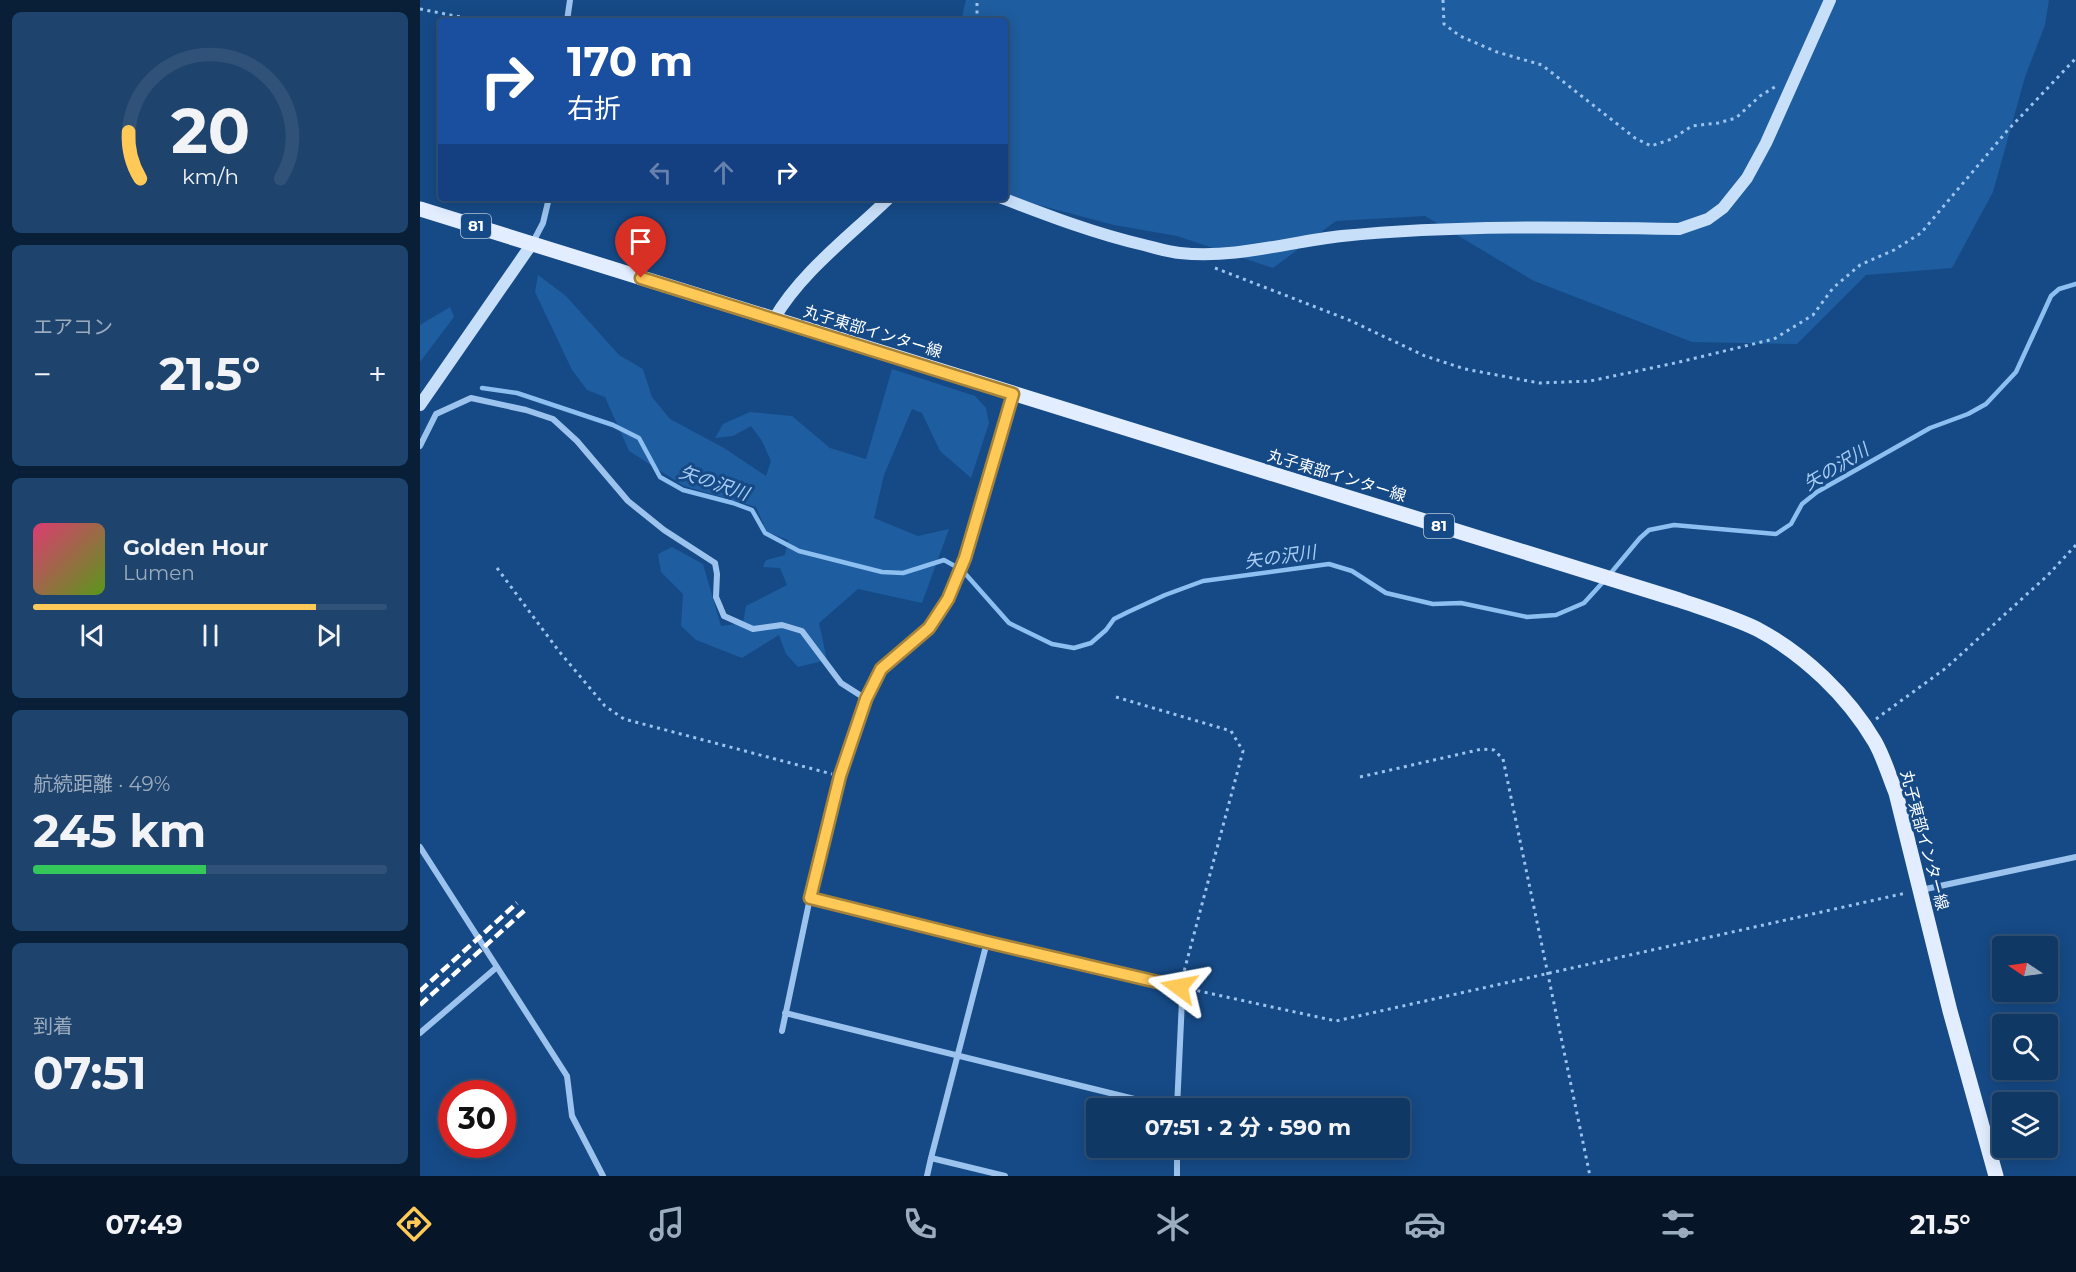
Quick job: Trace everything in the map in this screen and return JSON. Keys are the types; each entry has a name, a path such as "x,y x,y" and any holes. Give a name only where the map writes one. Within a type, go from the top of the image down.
{"main road":[{"name":"丸子東部インター線","path":"420,209 1723,615 1756,629 1794,654 1832,686 1851,706 1883,759 1896,794 1950,1011 1996,1176"}],"street":[{"path":"567,18 570,0"},
{"path":"1008,200 1123,240 1177,253 1202,255 1257,250 1341,236 1440,229 1679,229 1708,219 1723,208 1741,186 1766,143 1830,0"},
{"path":"420,405 531,245 543,223 548,201"},
{"path":"774,319 790,293 804,278 886,201"},
{"path":"782,1030 810,898 840,776 866,699 881,669 929,628 948,599 965,558 1013,394"},
{"path":"420,446 436,414 471,398 526,410 553,419 577,441 628,501 664,530 715,563 716,597 724,616 753,629 782,625 802,631 840,683 866,699"},
{"path":"420,846 567,1076 572,1116 603,1176"},
{"path":"1920,890 2076,857"},
{"path":"810,898 1179,987 1182,1000 1177,1098"},
{"path":"927,1176 987,942"},
{"path":"420,1033 497,967"},
{"path":"785,1013 1129,1098"},
{"path":"931,1158 1005,1176"},
{"path":"1177,1158 1177,1176"}],"path":[{"path":"977,0 977,18"},
{"path":"1443,0 1444,24 1460,36 1497,52 1542,65 1626,132 1652,146 1672,139 1692,126 1736,118 1760,96 1776,86 1782,84 1792,87"},
{"path":"420,9 466,18"},
{"path":"1208,266 1349,320 1425,356 1465,369 1539,383 1580,382 1675,363 1774,339 1813,315 1833,288 1860,265 1894,250 1921,233 2007,131 2076,58"},
{"path":"1865,727 1946,668 2048,575 2076,545"},
{"path":"497,568 558,650 598,698 605,706 624,719 840,776"},
{"path":"1116,697 1231,731 1243,751 1179,987 1336,1021 1920,890"},
{"path":"1360,777 1482,749 1494,750 1503,759 1590,1176"}],"shaded area":[{"path":"966,0 2049,0 2045,25 2025,77 1993,192 1952,268 1866,275 1797,344 1692,342 1534,281 1425,216 1336,221 1273,268 1177,236 1114,225 1008,197 1008,18 962,18"},
{"path":"538,275 566,296 619,355 643,369 652,397 670,419 724,448 766,476 771,461 762,441 751,426 733,436 715,438 723,424 750,412 792,416 830,448 866,459 892,369 975,396 986,408 989,423 971,478 940,451 922,413 912,409 884,475 874,518 918,536 949,529 922,603 858,589 819,623 827,660 798,667 786,654 779,635 742,658 696,640 681,626 683,594 661,572 658,554 672,547 703,564 721,626 743,623 746,606 787,585 780,568 763,567 766,560 785,555 788,540 767,532 756,507 684,486 629,451 605,397 587,390 572,370 535,292"},
{"path":"450,307 454,317 420,362 420,325"}],"waterway":[{"name":"矢の沢川","path":"1610,574 1649,530 1674,525 1776,534 1791,524 1802,504 1817,492 1930,428 1968,414 1986,404 2016,372 2051,296 2059,289 2076,284"},
{"name":"矢の沢川","path":"482,388 517,393 613,425 639,438 660,477 683,490 752,510 765,533 799,551 882,572 903,573 944,560 962,570 1009,623 1052,644 1074,648 1091,643 1106,630 1114,619 1165,595 1203,581 1329,564 1352,571 1386,593 1433,604 1461,603 1527,617 1556,615 1584,603 1604,581"}],"railway":[{"path":"420,991 517,903"},
{"path":"420,1005 525,910"}],"route":[{"path":"641,278 1013,394 965,558 948,599 929,628 881,669 866,699 840,776 810,898 1179,987"}]}
